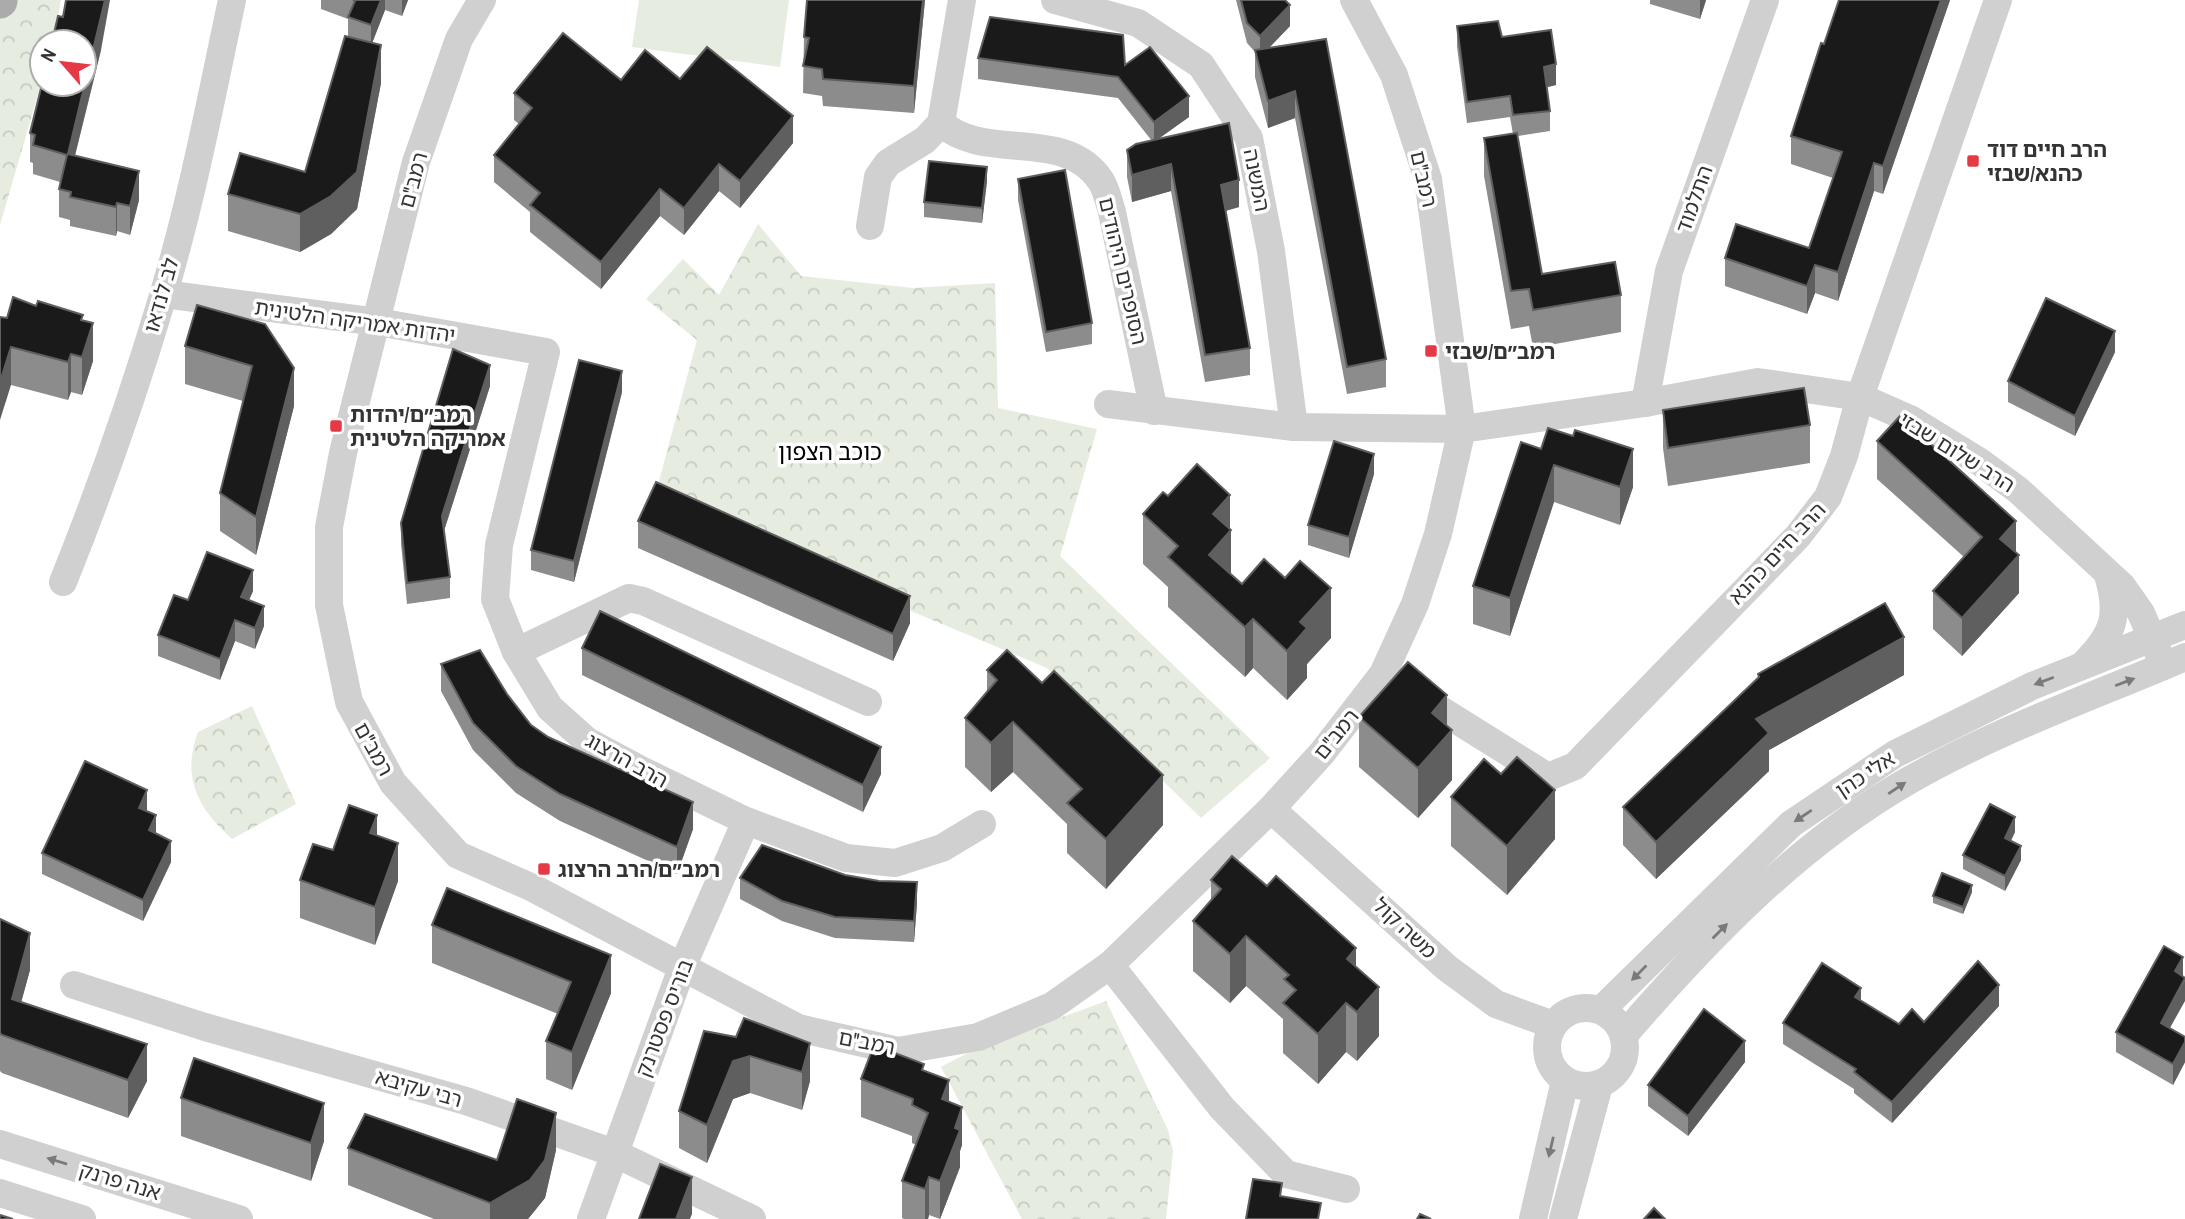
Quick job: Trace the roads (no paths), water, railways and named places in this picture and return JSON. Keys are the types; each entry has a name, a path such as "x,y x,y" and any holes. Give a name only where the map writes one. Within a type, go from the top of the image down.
{"street":[{"name":"לב לנדאו","path":"63,582 100,489 164,294 232,0"},
{"name":"רמב\"ם","path":"482,0 459,39 416,162 344,453 329,527 329,605 349,702 393,783 458,855 533,888 798,1028 898,1051 978,1037 1052,1006 1110,965 1271,808 1322,753 1383,674 1415,604 1438,534 1462,429 1428,179 1394,75 1353,0"},
{"path":"870,226 878,177 898,155 925,140 941,123 962,0"},
{"name":"המשנה","path":"1055,0 1138,23 1201,65 1249,138 1271,251 1294,427"},
{"name":"התלמוד","path":"1645,402 1669,271 1765,0"},
{"name":"הרב חיים כהנא","path":"1383,674 1548,777 1574,766 1798,536 1828,497 1844,456 1860,397 1998,0"},
{"name":"הסופרים היהודים","path":"941,123 953,134 970,140 1055,150 1080,161 1101,180 1112,212 1154,411"},
{"name":"יהדות אמריקה הלטינית","path":"164,294 378,323 547,352"},
{"name":"הרב הרצוג","path":"547,352 499,545 495,599 516,652 550,708 587,741 746,821 846,858 895,863 942,848 982,824"},
{"name":"הרב שלום שבזי","path":"1108,404 1294,427 1462,429 1758,382 1860,397 1910,419 1980,462 2018,490 2106,569 2141,613 2152,638 2175,662"},
{"path":"2082,666 2106,639 2113,622 2114,595 2106,569"},
{"path":"516,652 629,598 643,601 868,702"},
{"name":"אלי כהן","path":"1601,1010 1791,824 1895,754 2032,686 2185,625"},
{"name":"אלי כהן","path":"1624,1035 1679,972 1815,843 1908,781 2031,719 2175,662"},
{"name":"משה קול","path":"1271,808 1447,968 1496,1004 1553,1025"},
{"name":"בוריס פסטרנק","path":"591,1219 683,965 746,821"},
{"path":"1110,965 1223,1108 1286,1174 1346,1189"},
{"name":"רבי עקיבא","path":"75,985 205,1027 466,1101 614,1153 752,1219"},
{"path":"1580,1007 1601,1010 1615,1020 1624,1035 1624,1059 1618,1070 1599,1084 1587,1087 1565,1081 1557,1074 1548,1056 1548,1035 1553,1025 1560,1017 1580,1007"},
{"path":"1533,1219 1565,1081"},
{"path":"1563,1219 1599,1084"},
{"name":"אנה פרנק","path":"0,1144 239,1219"},
{"path":"0,1193 82,1219"}],"place":[{"name":"הרב חיים דוד כהנא/שבזי","path":"1973,161"},
{"name":"רמב״ם/שבזי","path":"1431,351"},
{"name":"רמב״ם/יהדות אמריקה הלטינית","path":"336,426"},
{"name":"רמב״ם/הרב הרצוג","path":"544,869"}],"district":[{"name":"כוכב הצפון","path":"830,451"}]}
